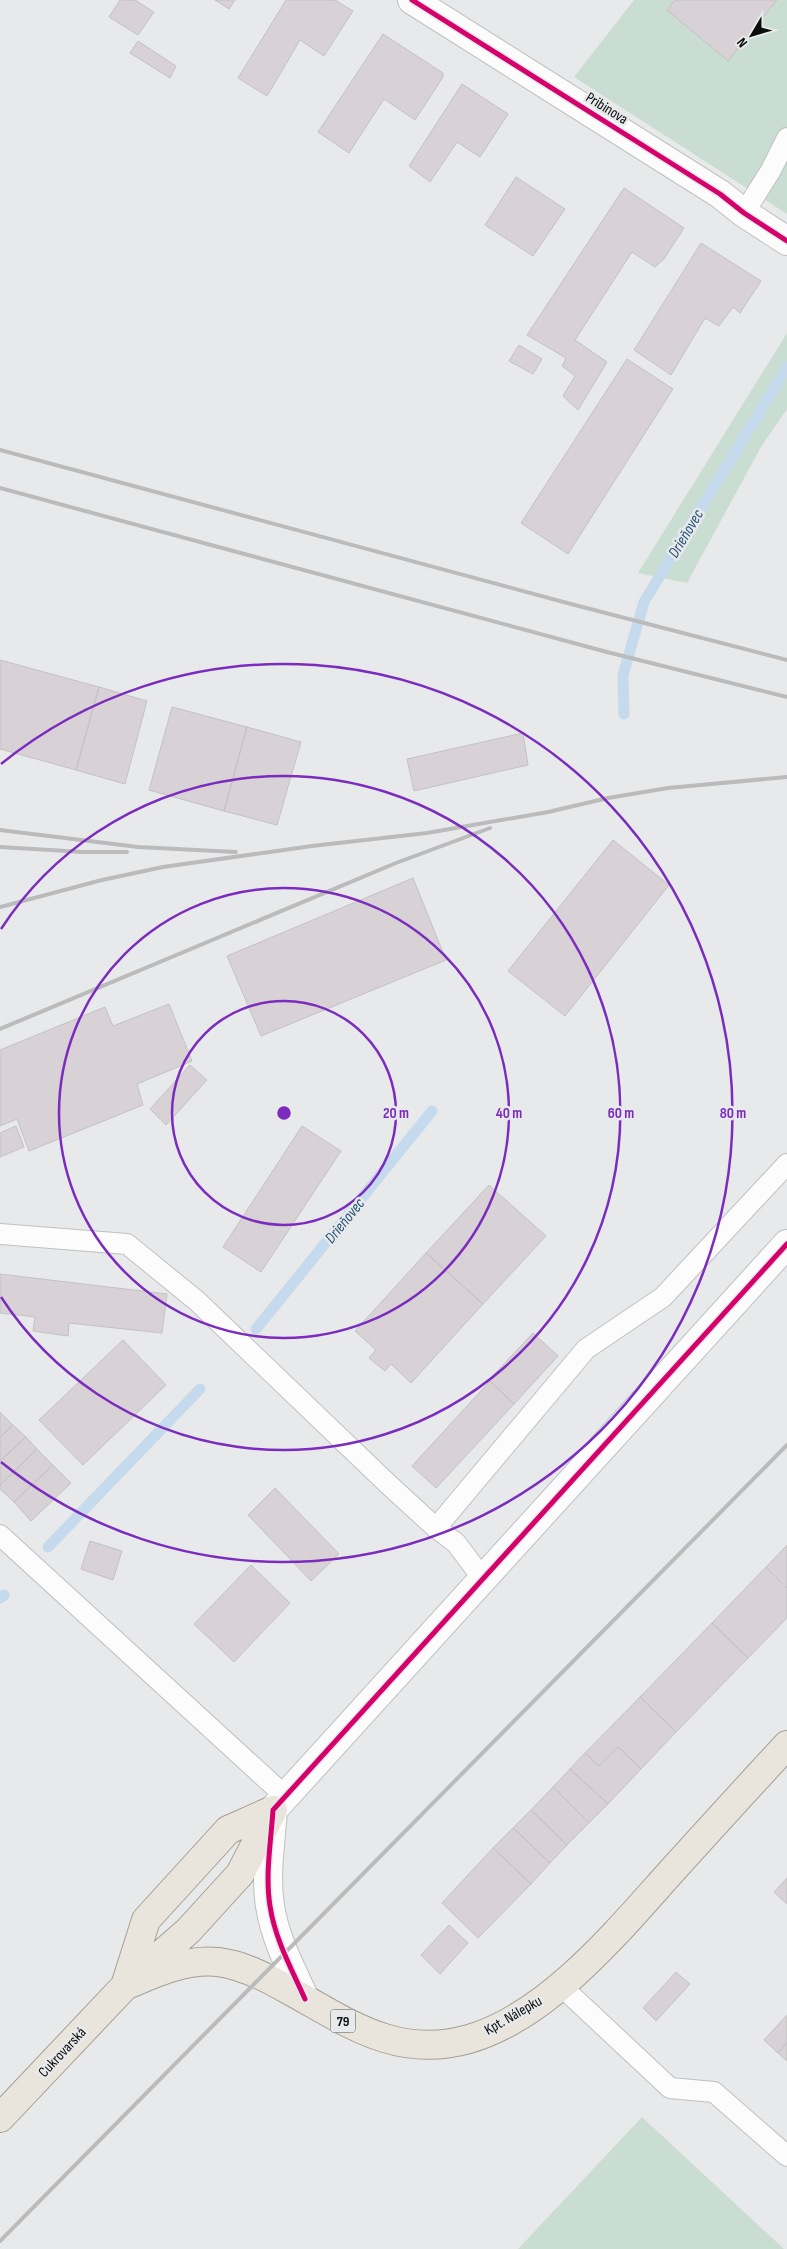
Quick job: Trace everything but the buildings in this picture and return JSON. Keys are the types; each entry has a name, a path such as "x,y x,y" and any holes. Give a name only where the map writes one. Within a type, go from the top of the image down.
{"main road":[{"name":"Kpt. Nálepku","path":"125,1986 178,1965 216,1962 236,1965 263,1975 354,2027 388,2039 424,2045 450,2043 491,2030 533,2006 604,1946 787,1744"},
{"name":"Cukrovarská","path":"0,2118 125,1986 188,1931 240,1874 279,1803"},
{"path":"125,1986 146,1920 228,1830 279,1803"}],"street":[{"name":"Pribinova","path":"412,0 720,194 744,213 787,241"},
{"path":"305,1999 278,1938 270,1904 269,1869 279,1803 787,1244"}],"lane":[{"path":"744,213 771,170 787,138"},
{"path":"436,1528 586,1349 663,1297 787,1164"},
{"path":"0,1234 127,1244 198,1301 436,1528 456,1543 483,1579"},
{"path":"0,1535 279,1803"},
{"path":"560,1985 670,2088 714,2092 787,2156"}],"green space":[{"path":"634,0 787,0 787,214 574,77"},
{"path":"787,333 787,409 761,447 687,583 638,573"},
{"path":"642,2117 784,2249 518,2249"}],"waterway":[{"name":"Drieňovec","path":"624,714 623,675 644,602 787,367"},
{"name":"Drieňovec","path":"256,1329 432,1111"},
{"name":"Drieňovec","path":"48,1547 200,1389"},
{"name":"Drieňovec","path":"0,1598 4,1595"}],"railway":[{"path":"0,450 571,604 787,660"},
{"path":"0,488 607,652 787,697"},
{"path":"0,907 102,880 163,867 312,846 427,833 548,812 608,798 668,788 787,777"},
{"path":"0,1029 396,863 490,828"},
{"path":"0,830 138,847 236,852"},
{"path":"0,847 83,852 127,852"},
{"path":"0,2241 787,1445"}],"cycle path":[{"path":"412,0 720,194 744,213 787,241"},
{"path":"305,1999 289,1965 272,1918 268,1870 273,1810 787,1244"}]}
